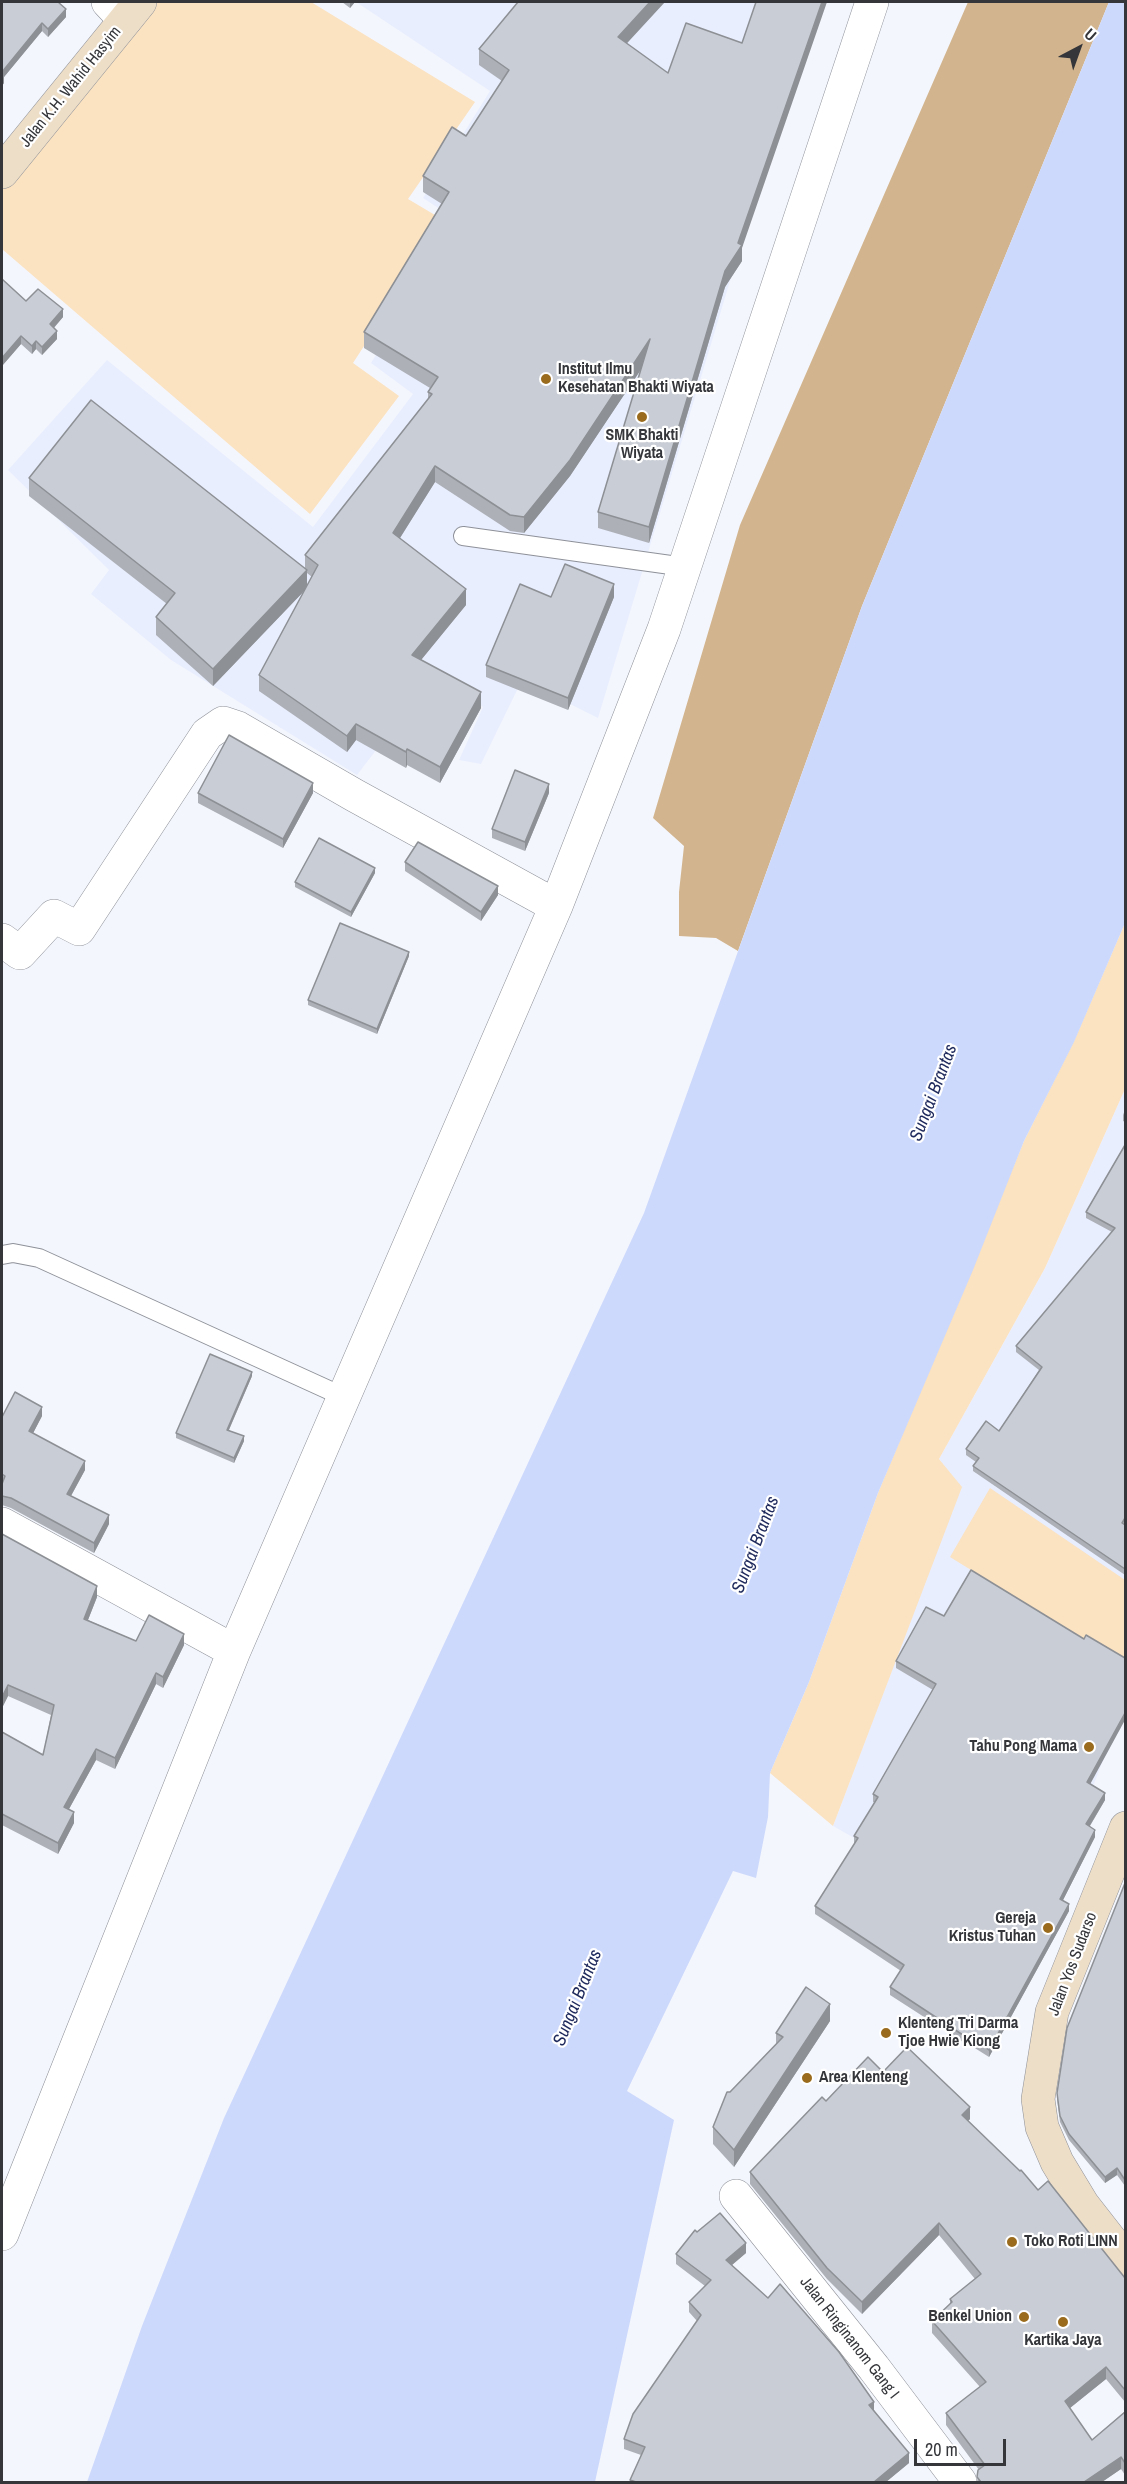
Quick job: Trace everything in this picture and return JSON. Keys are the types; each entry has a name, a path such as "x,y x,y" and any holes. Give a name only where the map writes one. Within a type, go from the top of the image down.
{"main road":[{"name":"Jalan K.H. Wahid Hasyim","path":"2,172 124,8"},
{"name":"Jalan Yos Sudarso","path":"1125,1827 1052,2012 1038,2099 1042,2127 1057,2163 1083,2205 1125,2260"}],"street":[{"path":"2,2234 11,2183 234,1651 556,906 664,629 872,2"},
{"path":"2,940 20,953 54,916 79,929 207,734 223,723 238,728 354,795 556,906"},
{"path":"2,1524 234,1651"},
{"name":"Jalan Ringinanom Gang I","path":"736,2196 874,2368 960,2482"}],"lane":[{"path":"463,536 684,567"},
{"path":"2,1255 13,1253 39,1258 344,1397"}],"shaded area":[{"path":"143,2 311,2 475,102 408,199 445,221 353,363 399,396 310,514 2,249 2,170"},
{"name":"Institut Ilmu Kesehatan Bhakti Wiyata","path":"356,2 825,2 737,258 598,718 522,680 481,764 459,760 483,707 434,675 357,775 171,660 91,594 109,570 8,470 107,360 313,527 413,394 371,363 458,221 423,198 490,91"},
{"path":"968,2 1109,2 862,606 738,951 716,938 679,936 679,892 684,846 653,818 740,525"},
{"path":"1125,923 1125,1089 1045,1268 939,1459 962,1487 833,1826 770,1773 809,1682 878,1493 1024,1141 1074,1041"},
{"path":"1125,1089 1125,1718 1102,1763 1034,1940 833,1826 961,1487 939,1459 1045,1268"},
{"path":"990,1488 1125,1580 1125,1665 950,1557"}],"water":[{"name":"Sungai Brantas","path":"1109,2 1126,2 1125,923 1074,1042 1024,1141 973,1270 878,1493 809,1682 770,1773 768,1817 756,1878 733,1871 627,2091 674,2120 595,2482 87,2482 142,2326 224,2118 644,1213 862,606"}],"building":[{"path":"2,2 58,2 66,9 48,29 42,23 2,72"},
{"path":"518,2 650,2 618,37 668,73 686,23 742,43 756,2 822,2 738,243 742,245 725,271 649,527 598,512 650,339 570,460 524,517 510,515 435,466 393,533 466,589 412,655 481,692 440,767 407,749 406,752 356,724 347,736 259,675 318,565 305,555 432,394 428,392 438,377 364,332 449,192 423,176 452,127 466,136 509,70 479,49"},
{"path":"2,279 26,301 38,289 63,309 50,324 57,331 42,347 36,341 32,346 21,336 2,358"},
{"path":"91,400 307,570 213,669 156,617 175,593 29,478"},
{"path":"565,564 614,584 568,698 486,665 520,584 551,597"},
{"path":"229,735 313,783 283,839 198,793"},
{"path":"515,770 549,784 525,842 492,829"},
{"path":"319,838 375,868 351,912 295,882"},
{"path":"418,842 498,886 481,912 405,862"},
{"path":"340,923 409,952 377,1029 308,1000"},
{"path":"1125,1145 1125,1518 1122,1523 1125,1525 1125,1569 973,1466 979,1458 966,1449 986,1421 999,1431 1042,1367 1016,1346 1115,1228 1086,1212"},
{"path":"210,1354 252,1372 227,1430 244,1436 234,1458 176,1433"},
{"path":"15,1392 42,1407 29,1431 85,1461 67,1494 109,1515 94,1543 11,1498 2,1496 5,1476 2,1474 2,1417"},
{"path":"2,1534 97,1586 84,1619 136,1641 149,1615 184,1634 163,1677 156,1673 115,1758 96,1749 64,1807 74,1812 58,1843 2,1814 2,1732 43,1755 54,1705 8,1685 2,1697"},
{"path":"971,1570 1084,1639 1086,1635 1125,1658 1125,1713 1087,1782 1105,1793 1086,1824 1095,1830 1060,1899 1069,1904 989,2050 890,1987 904,1965 815,1906 858,1838 854,1836 878,1797 873,1794 936,1684 896,1661 926,1607 944,1616"},
{"path":"1125,1883 1125,2180 1117,2168 1105,2177 1069,2134 1060,2116 1057,2093 1067,2028"},
{"path":"806,1987 830,2004 734,2150 713,2127 727,2092 730,2092 783,2037 776,2033"},
{"path":"907,2047 970,2107 962,2115 1021,2170 1038,2190 1048,2181 1125,2278 1125,2390 1106,2367 1065,2401 1092,2440 1125,2412 1125,2463 1121,2457 1084,2482 981,2482 977,2477 978,2470 985,2465 946,2413 986,2382 932,2321 952,2302 950,2299 981,2274 939,2223 862,2302 827,2268 750,2172 822,2097 826,2101 868,2057 883,2072"},
{"path":"720,2213 746,2243 726,2260 768,2298 780,2284 839,2352 874,2402 869,2405 909,2453 874,2482 636,2482 630,2480 645,2447 624,2439 633,2414 701,2315 689,2302 711,2280 676,2254 695,2230 697,2232"}],"place":[{"name":"Institut Ilmu Kesehatan Bhakti Wiyata","path":"546,379"},
{"name":"SMK Bhakti Wiyata","path":"642,417"},
{"name":"Tahu Pong Mama","path":"1089,1747"},
{"name":"Gereja Kristus Tuhan","path":"1048,1928"},
{"name":"Klenteng Tri Darma Tjoe Hwie Kiong","path":"886,2033"},
{"name":"Area Klenteng","path":"807,2078"},
{"name":"Toko Roti LINN","path":"1012,2242"},
{"name":"Benkel Union","path":"1024,2317"},
{"name":"Kartika Jaya","path":"1063,2322"}]}
